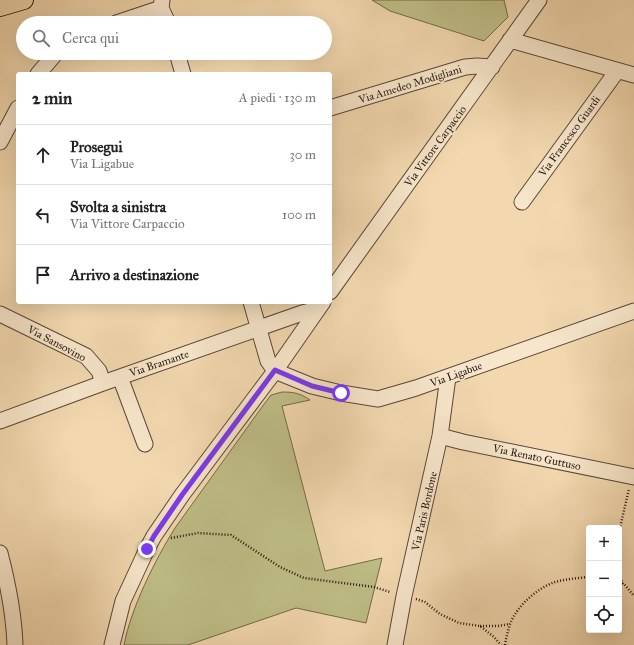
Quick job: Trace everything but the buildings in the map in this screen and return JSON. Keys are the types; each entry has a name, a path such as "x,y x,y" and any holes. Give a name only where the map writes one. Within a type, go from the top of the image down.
{"main road":[{"path":"0,7 24,0"}],"street":[{"name":"Via Vittore Carpaccio","path":"332,289 539,0"},
{"path":"126,16 140,7 161,4 165,16"},
{"path":"510,40 634,75"},
{"path":"40,72 50,60"},
{"path":"179,60 182,72"},
{"name":"Via Amedeo Modigliani","path":"332,107 465,67 492,67"},
{"name":"Via Francesco Guardi","path":"522,202 617,70"},
{"path":"0,142 16,112"},
{"path":"252,304 268,361 275,370"},
{"path":"112,645 123,601 154,536 182,495 275,370 321,305"},
{"name":"Via Bramante","path":"0,421 321,305"},
{"name":"Via Ligabue","path":"275,370 312,386 341,393 378,399 416,388 634,311"},
{"name":"Via Sansovino","path":"0,314 86,356 99,371 103,383"},
{"path":"120,377 145,444"},
{"name":"Via Paris Bordone","path":"394,645 440,436 448,377"},
{"name":"Via Renato Guttuso","path":"440,436 633,477"},
{"path":"0,554 8,584 12,608 15,645"}],"path":[{"path":"621,525 633,477"},
{"path":"154,536 170,538 198,533 231,535 280,567 304,578 374,587 425,602 440,614 459,623 480,626 510,624"},
{"path":"505,645 510,624 517,611 528,600 540,590 553,583 586,577"},
{"path":"622,580 634,596"},
{"path":"480,626 494,637 501,645"}],"shaded area":[{"path":"372,0 504,0 508,17 484,41 390,11"},
{"path":"282,392 297,393 310,400 282,406 325,571 382,558 366,623 296,608 188,645 124,645 127,631 138,600 175,528 271,395"}],"route":[{"path":"147,549 182,495 275,370 312,386 341,393"}]}
